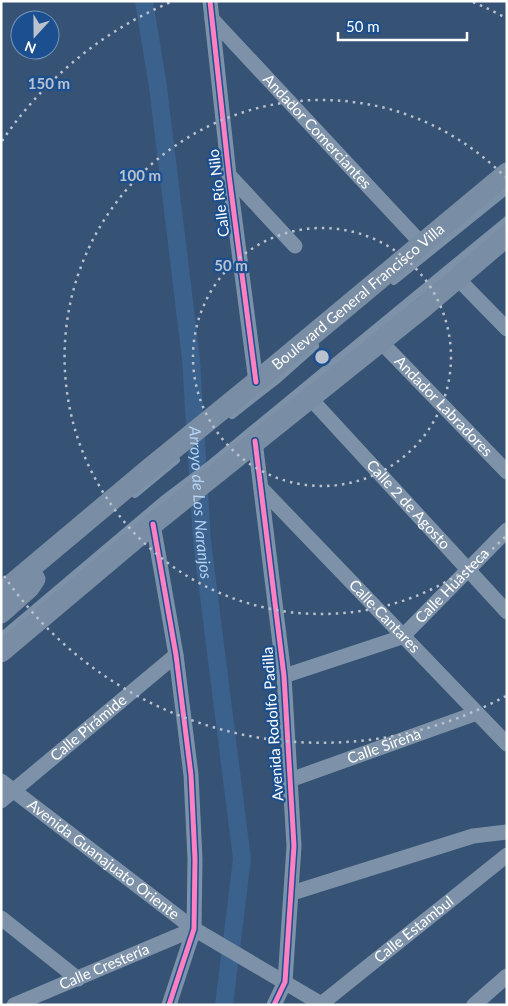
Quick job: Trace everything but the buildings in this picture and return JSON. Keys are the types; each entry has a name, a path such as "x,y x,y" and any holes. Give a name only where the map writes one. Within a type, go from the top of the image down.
{"main road":[{"name":"Boulevard General Francisco Villa","path":"1,593 39,571 65,539 179,454 204,425 507,173"},
{"path":"1,652 154,524 179,495 255,441 310,398 507,236"},
{"path":"1,613 29,588 39,571"}],"street":[{"name":"Calle Río Nilo","path":"210,1 229,175 256,382"},
{"name":"Andador Comerciantes","path":"212,18 422,244"},
{"path":"229,175 295,246"},
{"path":"457,278 507,329"},
{"name":"Andador Labradores","path":"380,341 507,472"},
{"name":"Calle 2 de Agosto","path":"310,398 507,612"},
{"name":"Avenida Rodolfo Padilla","path":"255,441 284,676 294,846 285,982 274,1005"},
{"name":"Calle Cantares","path":"260,488 507,744"},
{"path":"154,524 176,655 190,775 196,859 194,929 169,1005"},
{"name":"Calle Huasteca","path":"284,676 402,637 507,530"},
{"name":"Calle Pirámide","path":"1,801 176,655"},
{"name":"Calle Sirena","path":"290,780 478,713"},
{"name":"Avenida Guanajuato Oriente","path":"1,780 194,929 322,1004"},
{"path":"292,893 472,836 507,832"},
{"name":"Calle Estambul","path":"322,1004 507,855"},
{"path":"1,918 78,979"},
{"name":"Calle Crestería","path":"14,1005 194,929"},
{"path":"474,1005 507,976"}],"lane":[{"path":"384,288 507,190"},
{"path":"210,472 507,220"},
{"path":"226,419 278,379 322,340"},
{"path":"128,500 179,454"},
{"path":"1,637 179,495"},
{"path":"1,605 39,571"}],"waterway":[{"name":"Arroyo de Los Naranjos","path":"144,1 158,87 191,359 202,541 242,859 224,1005"}],"cycle path":[{"path":"210,1 229,175 256,382"},
{"path":"255,441 284,676 294,846 285,982 274,1005"},
{"path":"153,524 176,655 191,775 195,859 194,929 169,1005"}]}
